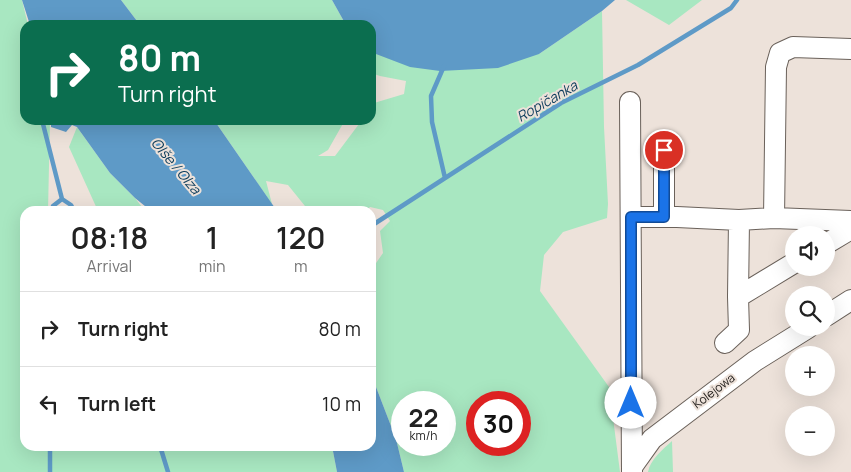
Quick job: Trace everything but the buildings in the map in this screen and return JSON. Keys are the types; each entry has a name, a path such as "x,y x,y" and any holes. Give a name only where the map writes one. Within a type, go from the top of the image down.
{"street":[{"path":"774,218 776,66 780,53 793,47 851,48"},
{"path":"630,102 632,470"},
{"path":"664,150 664,217"},
{"path":"631,217 738,220 774,218 851,221"},
{"path":"725,343 739,330 738,220"},
{"path":"835,239 851,229"},
{"path":"738,296 785,268"},
{"path":"835,310 851,300"},
{"name":"Kolejowa","path":"632,470 652,439 755,361 795,336"}],"green space":[{"path":"0,0 22,0 27,20 20,20 20,125 50,125 48,206 20,206 20,451 333,451 337,472 0,472"},
{"path":"121,0 332,0 343,20 136,20"},
{"path":"626,0 702,0 669,25"},
{"path":"602,11 607,218 563,232 544,255 540,291 609,387 620,472 404,472 400,456 456,456 456,391 391,391 391,426 376,387 376,263 383,253 380,231 390,221 383,210 376,208 376,206 305,206 288,185 266,181 272,204 217,125 342,125 328,150 318,156 335,156 358,125 376,125 376,102 404,94 406,81 376,75 376,54 539,54"},
{"path":"77,127 110,173 141,206 96,206 69,147"},
{"path":"672,441 673,472 648,472 654,459"}],"water":[{"path":"22,0 121,0 136,20 28,20"},
{"path":"332,0 615,0 539,54 498,68 440,71 410,67 376,54 376,20 343,20"},
{"path":"51,125 72,125 66,132 51,127"},
{"name":"Olše / Olza","path":"72,125 217,125 274,206 145,206 110,173 77,127"},
{"path":"376,387 391,426 391,456 400,456 404,472 337,472 333,451 376,451"}],"waterway":[{"name":"Ropičanka","path":"376,223 561,103 638,65 731,8 737,0"},
{"path":"444,66 431,96 432,122 445,178"},
{"path":"43,125 62,199 72,206"},
{"path":"53,206 62,199"},
{"path":"50,451 50,472"},
{"path":"162,451 168,472"}],"route":[{"path":"631,403 631,217 664,217 664,150"}]}
